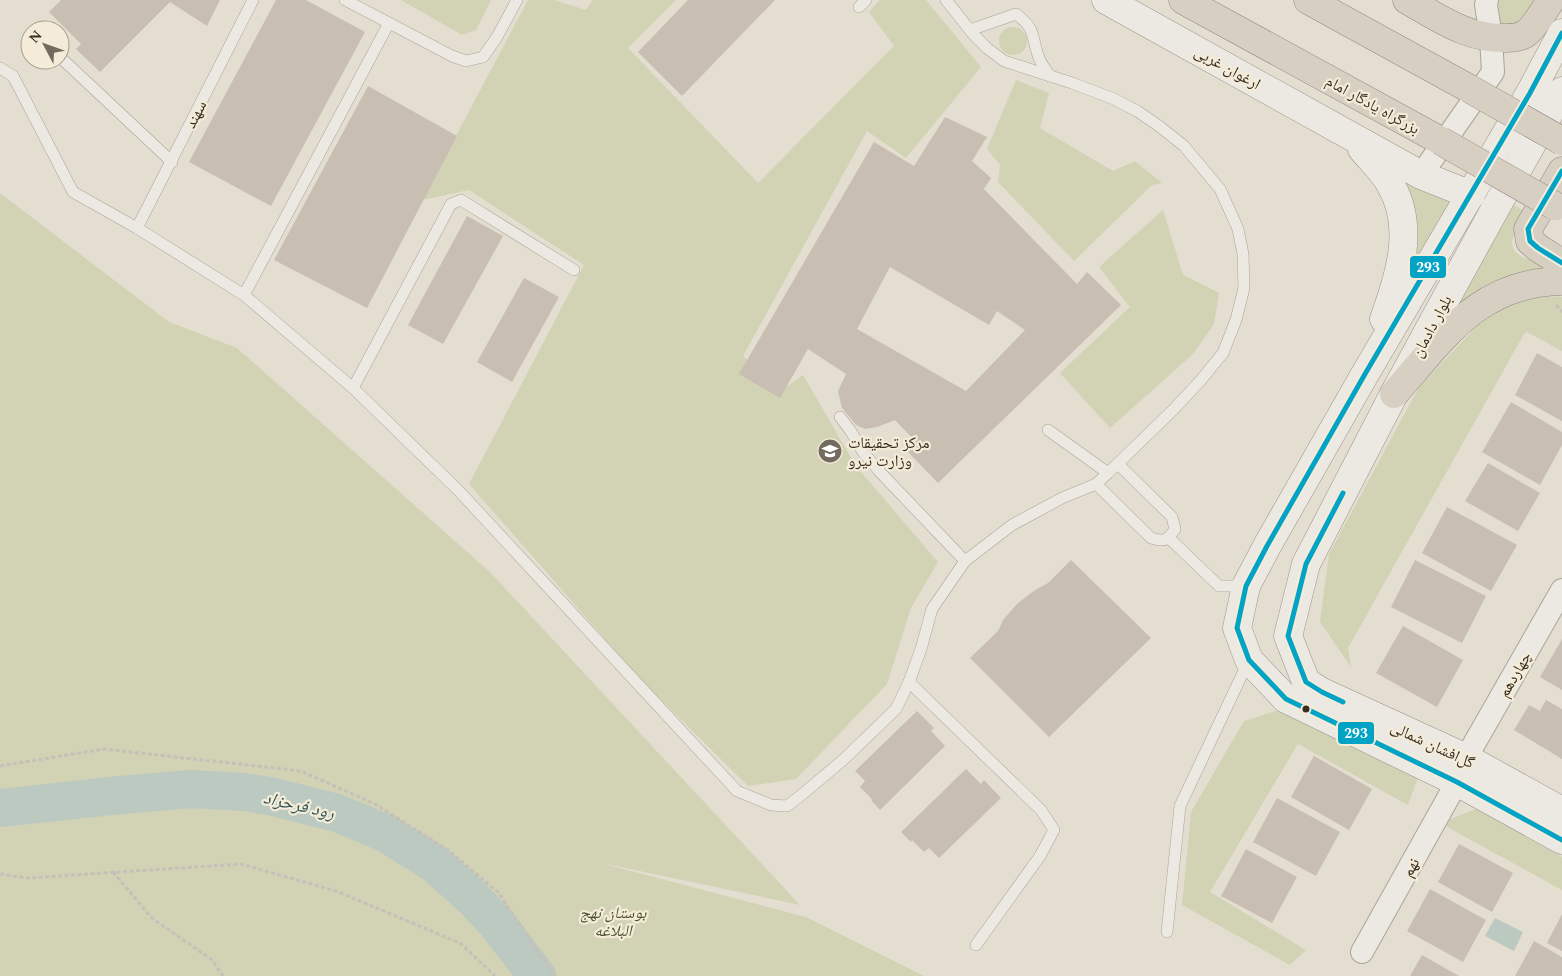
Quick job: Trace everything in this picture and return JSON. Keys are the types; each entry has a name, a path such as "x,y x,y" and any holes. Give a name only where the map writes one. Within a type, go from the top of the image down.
{"highway":[{"name":"بزرگراه یادگار امام","path":"1183,0 1441,141 1559,208"},
{"path":"1308,0 1562,141"},
{"path":"1407,0 1459,30 1491,37 1516,37 1526,34 1551,0"},
{"path":"1562,171 1528,229 1530,241 1562,262"},
{"path":"1394,394 1461,320 1478,306 1515,288 1539,282 1562,281"}],"main road":[{"name":"ارغوان غربی","path":"1106,0 1421,175 1470,195"},
{"name":"بلوار دادمان","path":"1267,546 1365,374 1530,93 1562,33"},
{"name":"بلوار دادمان","path":"1306,564 1394,394 1494,209 1562,91"},
{"name":"ارغوان غربی","path":"1349,136 1381,170 1389,182 1396,195 1403,224 1404,240 1395,288 1365,374"},
{"path":"1267,546 1306,564"},
{"name":"گل‌افشان شمالی","path":"1267,546 1246,586 1237,628 1249,660 1286,699 1562,811"},
{"name":"گل‌افشان شمالی","path":"1306,564 1288,636 1306,682 1462,770 1562,840"}],"street":[{"path":"1421,175 1493,72 1491,37 1487,20 1487,0"},
{"name":"چهاردهم","path":"1462,770 1562,590"},
{"name":"نهم","path":"1362,952 1462,770"}],"lane":[{"name":"سهند","path":"137,228 253,0"},
{"path":"345,0 452,56 466,61 483,57 497,37 517,0"},
{"path":"0,68 13,76 73,192 137,228 244,295 353,388 459,491 737,791 771,805 787,806 843,760 896,708 909,682 921,649 932,609 965,561 1012,525 1062,498 1096,484 1118,464 1184,398 1223,353 1236,320 1244,288 1243,254 1238,229 1220,189 1184,146 1138,111 1114,99 1004,61 987,48 946,0"},
{"path":"970,30 1016,14 1026,22 1033,32 1038,57 1050,76"},
{"path":"244,295 389,23"},
{"path":"70,61 172,162"},
{"path":"353,388 451,204 461,200 574,270"},
{"path":"840,417 863,452 879,471 965,561"},
{"path":"1048,430 1108,473"},
{"path":"1096,484 1151,538 1162,541 1169,538 1175,529 1172,517 1118,464"},
{"path":"1169,538 1219,586 1246,586"},
{"path":"1167,932 1180,806 1249,660"},
{"path":"909,682 1041,810 1054,830 1040,856 976,945"}],"path":[{"path":"0,766 104,749 301,771 375,804 448,850 498,892 554,976"},
{"path":"0,874 27,878 241,864 336,891 460,943 495,976"},
{"path":"113,872 152,918 212,960 224,976"}],"green space":[{"path":"401,0 491,0 476,30 462,35"},
{"path":"528,0 554,0 586,10 593,0 676,0 628,48 758,183 894,46 869,12 880,0 926,0 981,67 906,158 867,131 743,356 782,390 803,375 856,466 938,562 911,608 887,684 796,779 748,786 641,680 469,484 584,265 469,190 422,200"},
{"path":"1494,0 1539,0 1518,27 1497,24"},
{"path":"1013,27 1023,31 1027,41 1023,51 1013,55 1003,51 999,41 1003,31"},
{"path":"1016,80 1049,93 1040,128 1113,171 1135,161 1162,183 1152,185 1074,261 998,182 1000,165 987,149"},
{"path":"1392,178 1410,181 1454,200 1397,302"},
{"name":"بوستان نهج البلاغه","path":"0,193 169,322 237,348 491,573 800,905 597,862 806,917 924,976 0,976"},
{"path":"1511,203 1526,212 1514,235 1513,249 1525,258 1548,268 1443,327"},
{"path":"1163,210 1183,275 1219,293 1214,324 1193,354 1110,428 1060,373 1130,307 1099,267"},
{"path":"1533,295 1562,297 1562,351 1527,332 1524,334 1348,648 1351,667 1320,622 1329,554 1419,387 1488,314"},
{"path":"1282,709 1419,775 1408,805 1298,744 1210,892 1306,950 1290,965 1182,905 1191,812 1244,721"},
{"path":"1476,809 1562,857 1562,890 1440,823"}],"shaded area":[{"path":"1495,918 1523,932 1514,951 1485,936"}],"building":[{"path":"61,0 220,0 207,26 170,2 100,72 76,49 81,44 70,33 70,20 57,20 49,12"},
{"path":"276,0 306,0 365,32 271,206 189,162"},
{"path":"688,0 775,0 682,96 638,52"},
{"path":"368,86 457,136 367,308 274,260"},
{"path":"945,117 987,137 972,161 991,178 984,189 1077,284 1087,272 1121,305 938,483 907,451 916,442 895,420 877,427 865,429 856,425 842,408 838,391 846,374 808,349 780,398 739,374 874,142 914,166","holes":["890,267 989,325 997,311 1025,330 966,391 857,329"]},
{"path":"467,216 503,236 443,344 408,325"},
{"path":"524,278 559,297 512,382 477,362"},
{"path":"1537,353 1562,367 1562,421 1515,395"},
{"path":"1511,402 1562,432 1562,445 1540,485 1482,452"},
{"path":"1488,463 1540,493 1518,531 1465,501"},
{"path":"1447,507 1517,545 1491,591 1422,553"},
{"path":"1071,560 1151,638 1049,737 970,658 998,631 1003,620 1017,604 1048,583"},
{"path":"1415,560 1486,596 1462,643 1391,607"},
{"path":"1403,626 1463,660 1437,707 1376,673"},
{"path":"1562,639 1562,690 1540,677"},
{"path":"1546,700 1562,709 1562,759 1514,730 1529,705 1540,711"},
{"path":"917,711 934,728 931,731 945,746 880,810 860,787 865,781 855,771"},
{"path":"1314,756 1372,789 1349,830 1291,797"},
{"path":"966,769 981,784 984,780 1001,798 939,858 929,848 924,852 901,832"},
{"path":"1277,798 1340,832 1316,876 1253,842"},
{"path":"1459,844 1513,873 1492,912 1438,882"},
{"path":"1246,849 1297,877 1272,923 1221,896"},
{"path":"1430,889 1486,920 1463,962 1407,931"},
{"path":"1562,914 1562,951 1547,943"},
{"path":"1534,941 1562,957 1562,976 1515,976"},
{"path":"1422,955 1459,976 1410,976"}],"waterway":[{"name":"رود فرحزاد","path":"0,808 191,789 244,792 270,796 337,813 385,833 435,864 474,899 497,924 537,976"}],"transit line":[{"name":"293","path":"1562,33 1530,93 1365,374 1267,546 1246,586 1237,628 1249,660 1286,699 1457,782 1562,840"},
{"name":"293","path":"1562,171 1528,229 1530,241 1562,263"},
{"name":"293","path":"1343,493 1306,564 1288,636 1306,682 1343,702"}],"place":[{"name":"مرکز تحقیقات وزارت نیرو","path":"830,451"}]}
